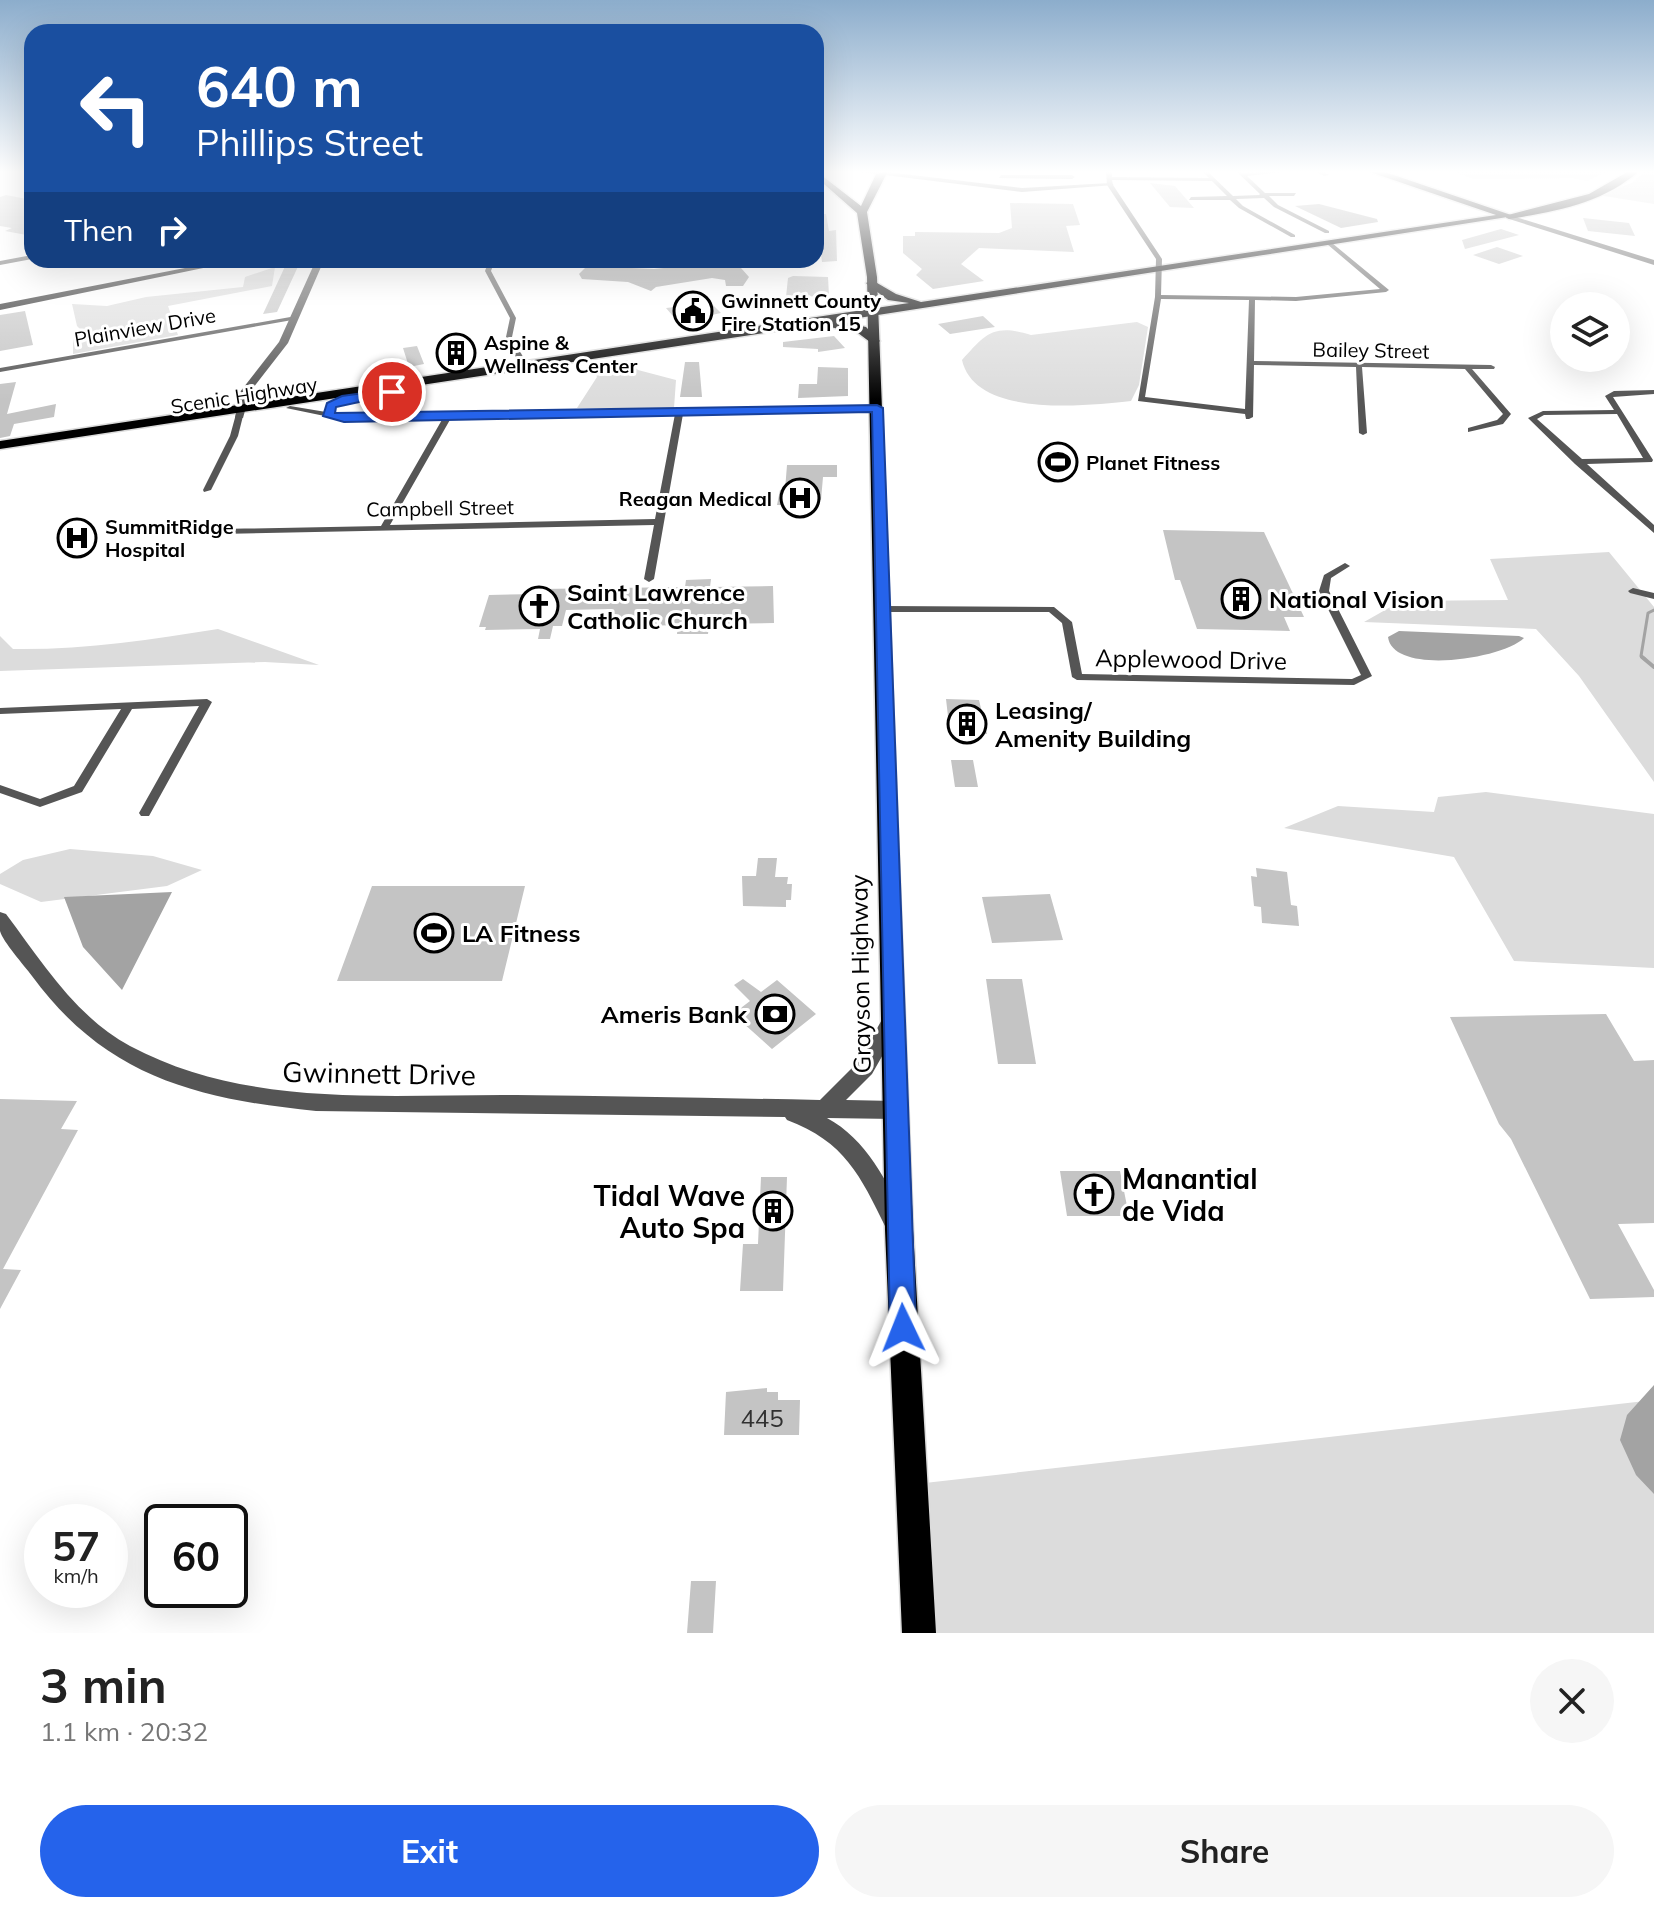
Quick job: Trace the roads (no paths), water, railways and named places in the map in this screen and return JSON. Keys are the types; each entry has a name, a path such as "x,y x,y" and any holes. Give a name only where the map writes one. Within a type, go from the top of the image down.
{"highway":[{"name":"Scenic Highway","path":"1159,268 1259,247"},
{"name":"Scenic Highway","path":"0,454 239,412 1276,247"},
{"path":"872,283 895,298 940,303"},
{"path":"805,323 853,326 874,341"},
{"name":"Scenic Highway","path":"0,445 239,412 290,408 524,367"}],"main road":[{"name":"Grayson Highway","path":"867,247 872,283 877,408 899,1230 919,1633"},
{"path":"0,307 197,268"}],"street":[{"path":"1154,247 1159,268 1158,297 1141,399 1248,416 1252,299"},
{"path":"1158,297 1252,299 1386,290 1338,247"},
{"path":"1605,247 1654,263"},
{"path":"0,263 24,258"},
{"path":"207,490 234,436 239,412 252,381 283,343 317,268"},
{"path":"489,268 513,318 509,337 524,367"},
{"name":"Plainview Drive","path":"0,370 296,318"},
{"name":"Bailey Street","path":"1250,363 1359,368 1491,367"},
{"path":"1467,367 1507,414 1500,422 1471,430"},
{"path":"1359,368 1363,433"},
{"path":"1578,462 1649,460 1610,394 1654,392"},
{"path":"329,416 331,405 342,400"},
{"path":"290,408 329,416 877,408"},
{"path":"649,579 679,412"},
{"path":"1618,412 1532,416 1654,530"},
{"path":"384,528 449,415"},
{"name":"Campbell Street","path":"222,532 658,522"},
{"name":"Applewood Drive","path":"883,609 1051,609 1067,622 1077,677 1354,682 1367,676 1324,591 1327,577 1345,566"},
{"path":"1633,591 1654,596"},
{"path":"0,711 207,702 145,813"},
{"path":"0,789 40,803 78,789 128,706"},
{"name":"Gwinnett Drive","path":"0,919 51,991 91,1031 154,1068 222,1090 319,1103 895,1110"},
{"path":"825,1108 865,1068 894,1017"},
{"path":"770,1107 821,1121 842,1138 868,1170 899,1230"}],"waterway":[{"path":"1645,659 1641,656 1648,613 1654,610"},
{"path":"1642,657 1654,667"}],"place":[{"name":"Gwinnett County Fire Station 15","path":"693,311"},
{"name":"Aspine & Wellness Center","path":"456,353"},
{"name":"Planet Fitness","path":"1058,462"},
{"name":"Reagan Medical","path":"800,498"},
{"name":"SummitRidge Hospital","path":"77,538"},
{"name":"National Vision","path":"1241,599"},
{"name":"Saint Lawrence Catholic Church","path":"539,606"},
{"name":"Leasing/ Amenity Building","path":"967,724"},
{"name":"LA Fitness","path":"434,933"},
{"name":"Ameris Bank","path":"775,1014"},
{"name":"Manantial de Vida","path":"1094,1194"},
{"name":"Tidal Wave Auto Spa","path":"773,1211"}]}
